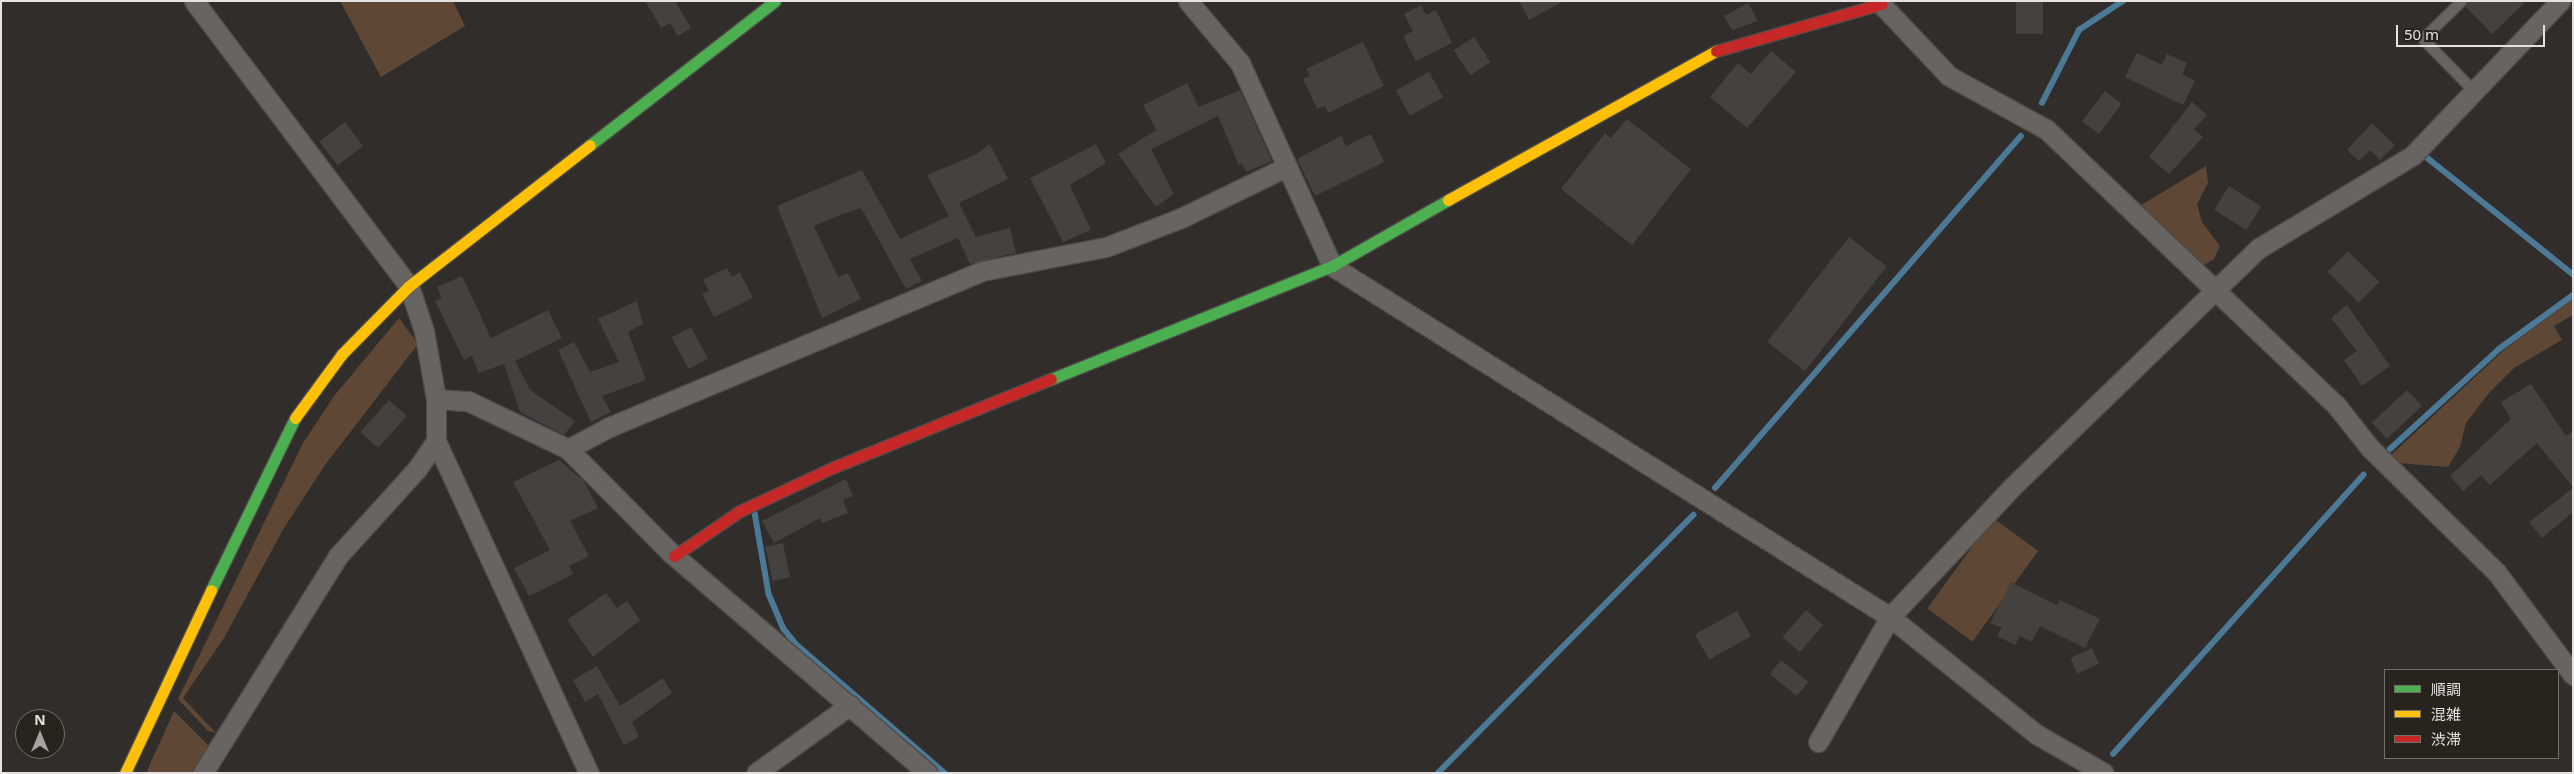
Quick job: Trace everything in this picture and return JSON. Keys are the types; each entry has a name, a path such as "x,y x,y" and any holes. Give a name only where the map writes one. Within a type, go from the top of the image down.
{"street":[{"path":"194,1 409,286 424,331 436,399 436,440 589,773"},
{"path":"125,773 240,522 296,414 361,331 409,286 775,1"},
{"path":"1188,1 1240,63 1284,168 1332,266 1890,617 2036,734 2104,773"},
{"path":"1818,742 1890,617 2010,489 2213,290 2259,248 2413,155 2560,1"},
{"path":"674,556 740,511 834,467 1332,266 1711,52 1880,3 1949,76 2046,129 2336,405 2370,448 2497,573 2573,675"},
{"path":"568,449 609,427 982,271 1106,247 1181,218 1284,168"},
{"path":"436,399 468,401 568,449 674,556 850,705 925,772"},
{"path":"203,773 338,556 418,468 436,440"},
{"path":"756,773 850,705"}],"lane":[{"path":"2462,1 2423,39 2474,91"}],"shaded area":[{"path":"340,1 453,1 465,26 381,77"},
{"path":"2206,166 2208,183 2197,204 2202,222 2220,246 2214,259 2200,267 2138,207"},
{"path":"2573,299 2573,315 2554,326 2562,340 2514,368 2489,393 2466,423 2460,447 2448,467 2399,463 2391,455 2505,349"},
{"path":"399,318 418,344 325,465 284,528 224,638 183,698 216,733 208,731 178,699 303,443 334,396"},
{"path":"1993,518 2038,551 1972,642 1927,609"},
{"path":"174,711 208,745 207,753 195,773 146,773"}],"building":[{"path":"645,1 675,1 691,28 678,36 670,23 661,28"},
{"path":"1519,1 1564,1 1529,20"},
{"path":"2016,1 2043,1 2043,34 2016,34"},
{"path":"2469,1 2526,1 2492,34 2466,7"},
{"path":"1748,3 1758,21 1732,30 1724,16"},
{"path":"1421,5 1426,15 1436,10 1452,43 1416,61 1403,36 1413,31 1404,14"},
{"path":"1474,37 1490,62 1470,75 1454,50"},
{"path":"1363,42 1384,86 1328,113 1325,106 1317,109 1303,79 1310,76 1306,69"},
{"path":"1771,51 1796,72 1747,128 1710,97 1738,63 1751,74"},
{"path":"2137,53 2162,65 2167,54 2187,63 2182,74 2195,81 2183,105 2125,77"},
{"path":"1429,72 1443,97 1410,116 1396,90"},
{"path":"1187,83 1199,107 1240,90 1272,161 1246,172 1242,163 1239,165 1218,116 1151,149 1174,194 1156,207 1118,154 1156,130 1143,105"},
{"path":"2105,91 2122,104 2099,134 2082,121"},
{"path":"2192,102 2207,115 2194,129 2203,137 2169,174 2149,157"},
{"path":"1627,119 1691,169 1632,245 1561,189 1605,133 1611,138"},
{"path":"345,122 363,146 337,165 319,141"},
{"path":"2372,123 2395,145 2380,160 2370,150 2359,161 2347,150"},
{"path":"1371,134 1384,162 1315,196 1297,159 1341,136 1346,146"},
{"path":"990,144 1008,179 959,203 976,237 1010,228 1016,253 970,264 958,238 910,259 922,281 906,289 861,208 843,214 814,226 838,277 848,273 861,299 822,318 777,206 862,170 900,239 949,216 927,175 975,155"},
{"path":"1096,144 1106,163 1070,185 1091,230 1063,242 1030,178"},
{"path":"2229,186 2261,206 2246,230 2214,210"},
{"path":"1849,237 1887,267 1805,371 1767,342"},
{"path":"2348,251 2379,282 2359,303 2327,272"},
{"path":"727,268 732,277 740,272 753,298 714,317 702,294 709,291 703,280"},
{"path":"462,276 491,338 548,310 562,338 515,361 530,390 575,421 564,435 520,412 504,364 479,373 472,356 464,360 435,301 442,298 437,287"},
{"path":"637,301 643,324 628,332 646,380 602,396 611,412 591,422 558,350 574,342 590,372 619,362 598,319"},
{"path":"2347,305 2390,366 2362,386 2344,360 2357,351 2331,318"},
{"path":"691,327 708,359 688,369 672,337"},
{"path":"2531,384 2566,436 2573,431 2573,487 2537,443 2490,485 2481,475 2463,491 2450,476 2511,419 2501,402"},
{"path":"2407,390 2422,406 2387,439 2372,423"},
{"path":"389,400 407,416 378,448 360,432"},
{"path":"559,460 584,481 598,508 570,521 589,556 569,566 573,574 529,596 514,568 550,550 513,482"},
{"path":"846,479 853,496 843,500 848,513 822,523 820,518 774,543 762,521"},
{"path":"2573,488 2573,512 2542,538 2529,522"},
{"path":"783,543 790,577 773,581 765,547"},
{"path":"2011,582 2057,605 2060,600 2100,619 2085,648 2040,626 2032,642 2020,636 2015,645 1997,636 2002,628 1990,623"},
{"path":"606,593 617,608 627,601 640,620 593,657 567,620"},
{"path":"1806,610 1823,625 1800,652 1782,637"},
{"path":"1737,611 1751,636 1709,660 1695,634"},
{"path":"2092,648 2099,663 2077,674 2070,658"},
{"path":"1781,660 1808,682 1797,696 1770,674"},
{"path":"597,666 620,706 663,678 672,693 632,722 639,737 624,745 598,694 585,702 573,680"}],"waterway":[{"path":"2042,103 2079,30 2123,1"},
{"path":"1715,488 2021,136"},
{"path":"2425,156 2573,274"},
{"path":"2390,449 2499,349 2573,295"},
{"path":"2113,754 2363,475"},
{"path":"755,513 769,594 784,629 796,644 945,773"},
{"path":"1438,773 1693,515"}],"traffic: fast":[{"path":"590,145 775,1"},
{"path":"1051,379 1332,266 1448,200"},
{"path":"211,590 295,418"}],"traffic: slow":[{"path":"1448,200 1716,51"},
{"path":"295,418 342,354 409,286 590,145"},
{"path":"125,773 211,590"}],"traffic: jam":[{"path":"1716,51 1881,4 1879,1"},
{"path":"674,556 740,511 834,467 1051,379"}]}
